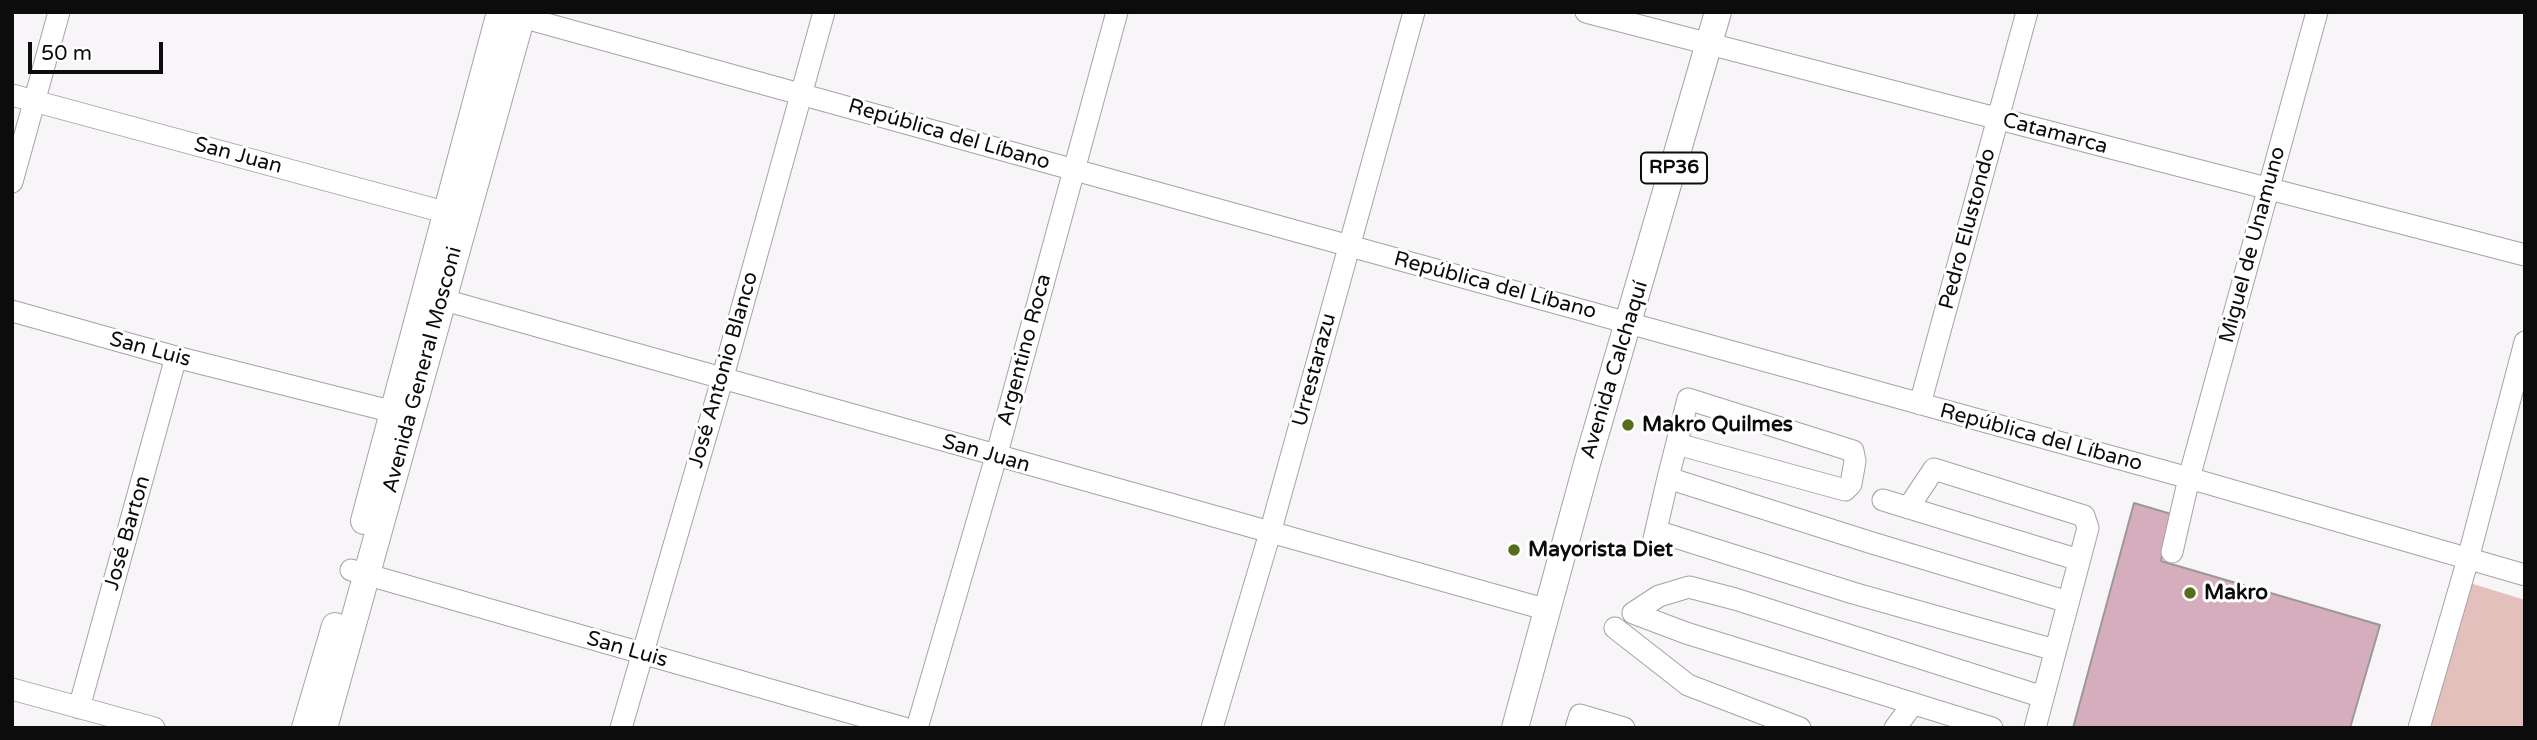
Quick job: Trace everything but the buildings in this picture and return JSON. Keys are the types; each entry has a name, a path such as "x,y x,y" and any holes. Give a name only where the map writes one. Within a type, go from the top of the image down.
{"main road":[{"name":"Avenida Calchaquí","path":"1515,728 1588,460 1630,323 1718,12"},
{"name":"Avenida General Mosconi","path":"324,728 359,573 512,13"},
{"name":"Avenida General Mosconi","path":"304,728 359,573"}],"street":[{"path":"12,183 59,12"},
{"name":"José Antonio Blanco","path":"621,728 722,380 824,12"},
{"name":"Argentino Roca","path":"917,728 996,457 1117,12"},
{"name":"Urrestarazu","path":"1212,728 1270,533 1414,12"},
{"name":"Catamarca","path":"1586,12 2525,255"},
{"name":"Pedro Elustondo","path":"1920,404 2027,12"},
{"name":"Miguel de Unamuno","path":"2172,552 2189,478 2317,12"},
{"name":"República del Líbano","path":"512,13 2189,478 2525,575"},
{"name":"San Juan","path":"12,95 456,215"},
{"name":"San Juan","path":"434,297 1548,610"},
{"name":"San Luis","path":"12,311 176,357 402,414"},
{"path":"2419,728 2468,559 2525,342"},
{"name":"José Barton","path":"79,708 176,357"},
{"path":"1677,444 1844,489 1851,484 1855,461 1853,452 1688,399 1654,537 2055,650"},
{"path":"1908,508 1934,469 2084,516 2088,528 2035,728"},
{"path":"1668,478 2068,602"},
{"path":"1883,500 2079,560"},
{"name":"San Luis","path":"359,573 904,728"},
{"path":"1992,728 1686,633 1633,613 1659,596 1689,587 1748,603 2043,697"},
{"path":"1615,628 1688,685 1800,728"},
{"path":"12,689 154,728"},
{"path":"1895,728 1913,704"},
{"path":"1576,728 1580,715 1624,728"}],"shaded area":[{"path":"2470,583 2525,600 2525,728 2427,728"}],"place":[{"name":"Makro Quilmes","path":"1628,425"},
{"name":"Mayorista Diet","path":"1514,550"},
{"name":"Makro","path":"2190,593"}]}
